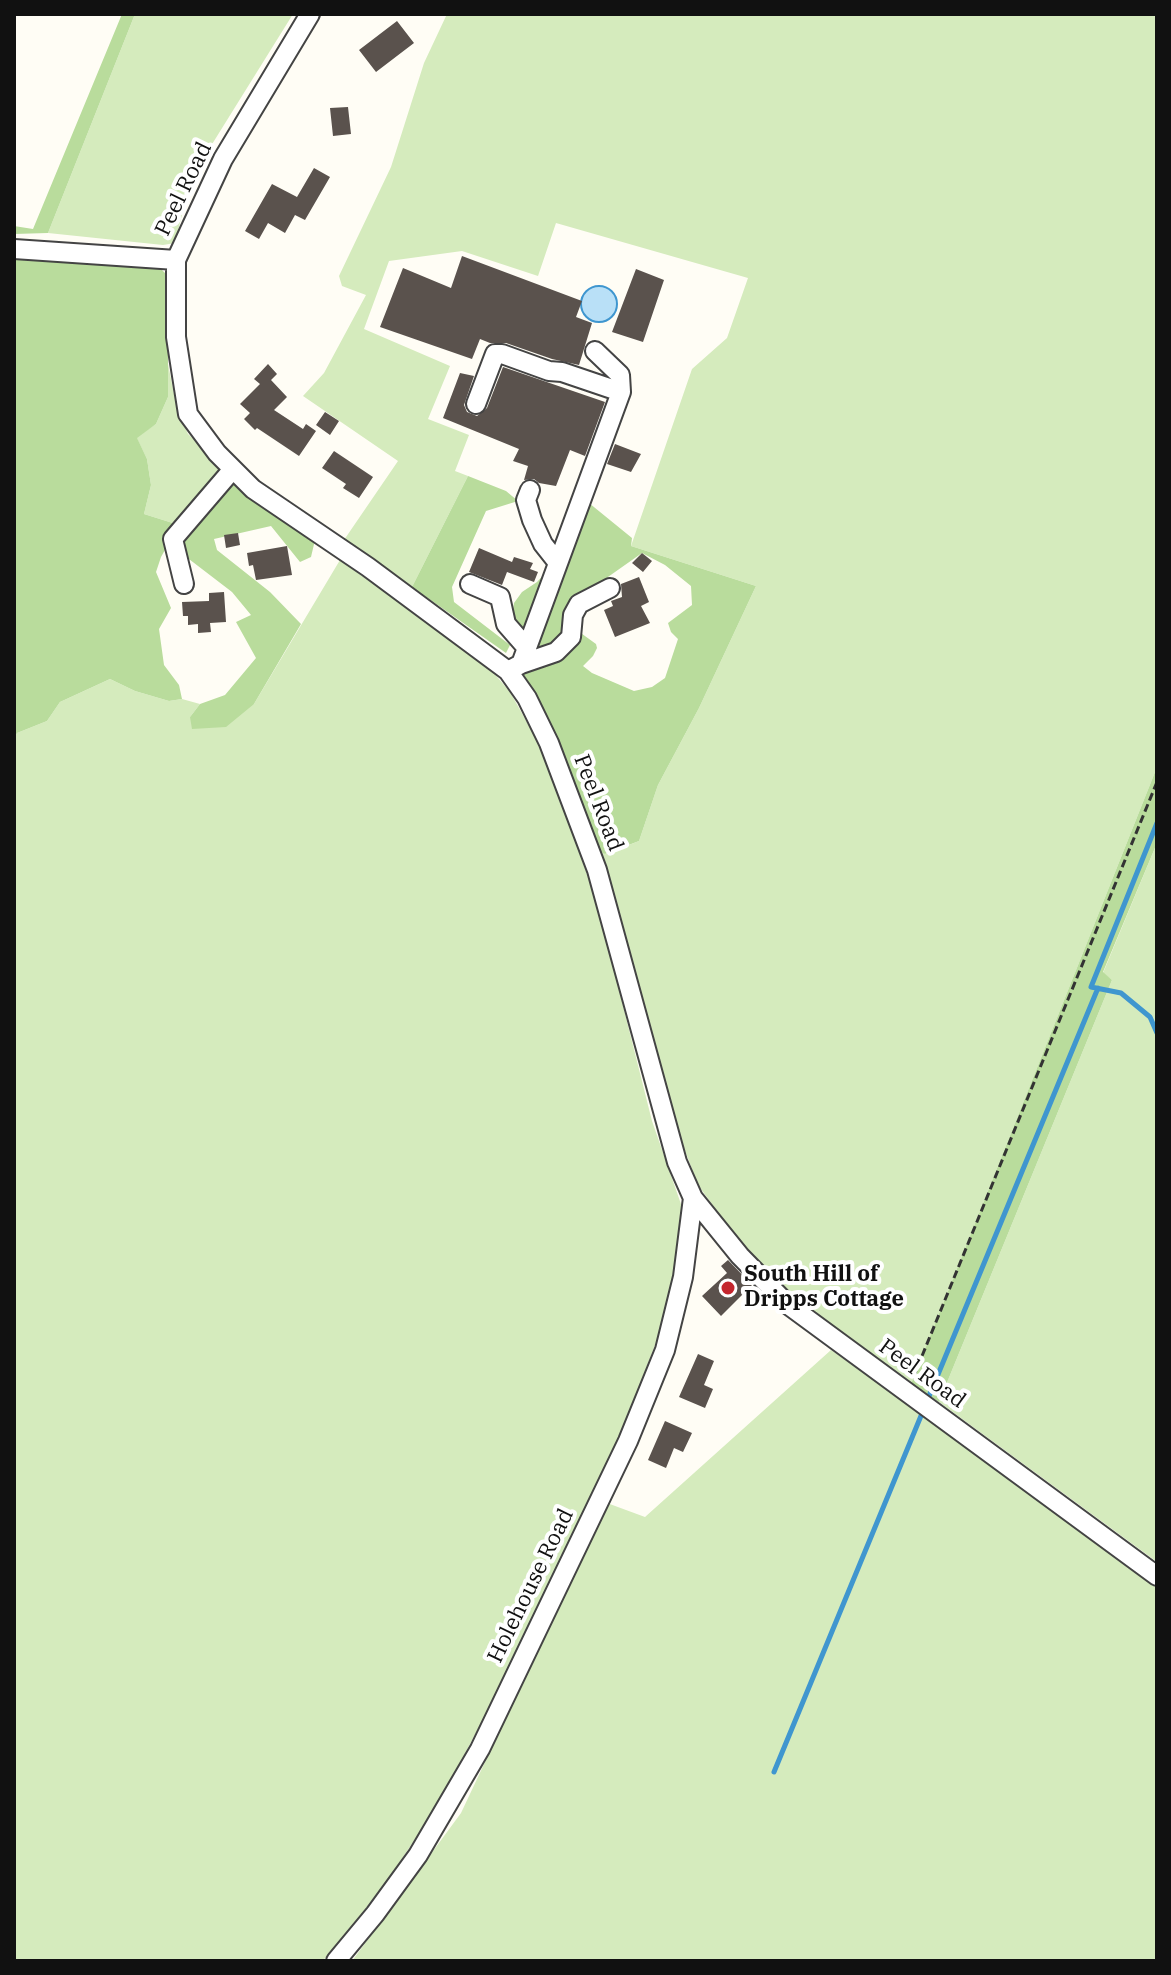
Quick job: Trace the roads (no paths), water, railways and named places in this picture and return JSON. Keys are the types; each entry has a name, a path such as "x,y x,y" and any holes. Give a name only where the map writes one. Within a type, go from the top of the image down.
{"street":[{"name":"Peel Road","path":"310,14 223,159 176,260 176,337 188,414 217,453 253,489 368,567 519,661 527,698 549,743 597,870 677,1162 693,1198 740,1256 787,1304 1157,1576"},
{"path":"14,249 176,260"},
{"path":"519,661 621,392 620,375 595,351"},
{"path":"476,404 495,354 621,392"},
{"path":"184,584 173,539 233,469"},
{"path":"530,490 526,500 532,520 543,544 558,563"},
{"path":"470,584 500,597 519,661"},
{"path":"519,661 556,652 571,637 573,615 579,604 610,588"},
{"name":"Holehouse Road","path":"336,1961 418,1855 480,1749 628,1441 665,1350 683,1277 693,1198"}],"water":[{"path":"599,286 612,291 617,304 612,317 599,322 586,317 581,304 586,291"}],"waterway":[{"path":"1157,823 1091,987 1121,993 1150,1017 1157,1033"},
{"path":"927,1401 1098,988"},
{"path":"774,1772 923,1411"}],"place":[{"name":"South Hill of Dripps Cottage","path":"728,1288"}]}
